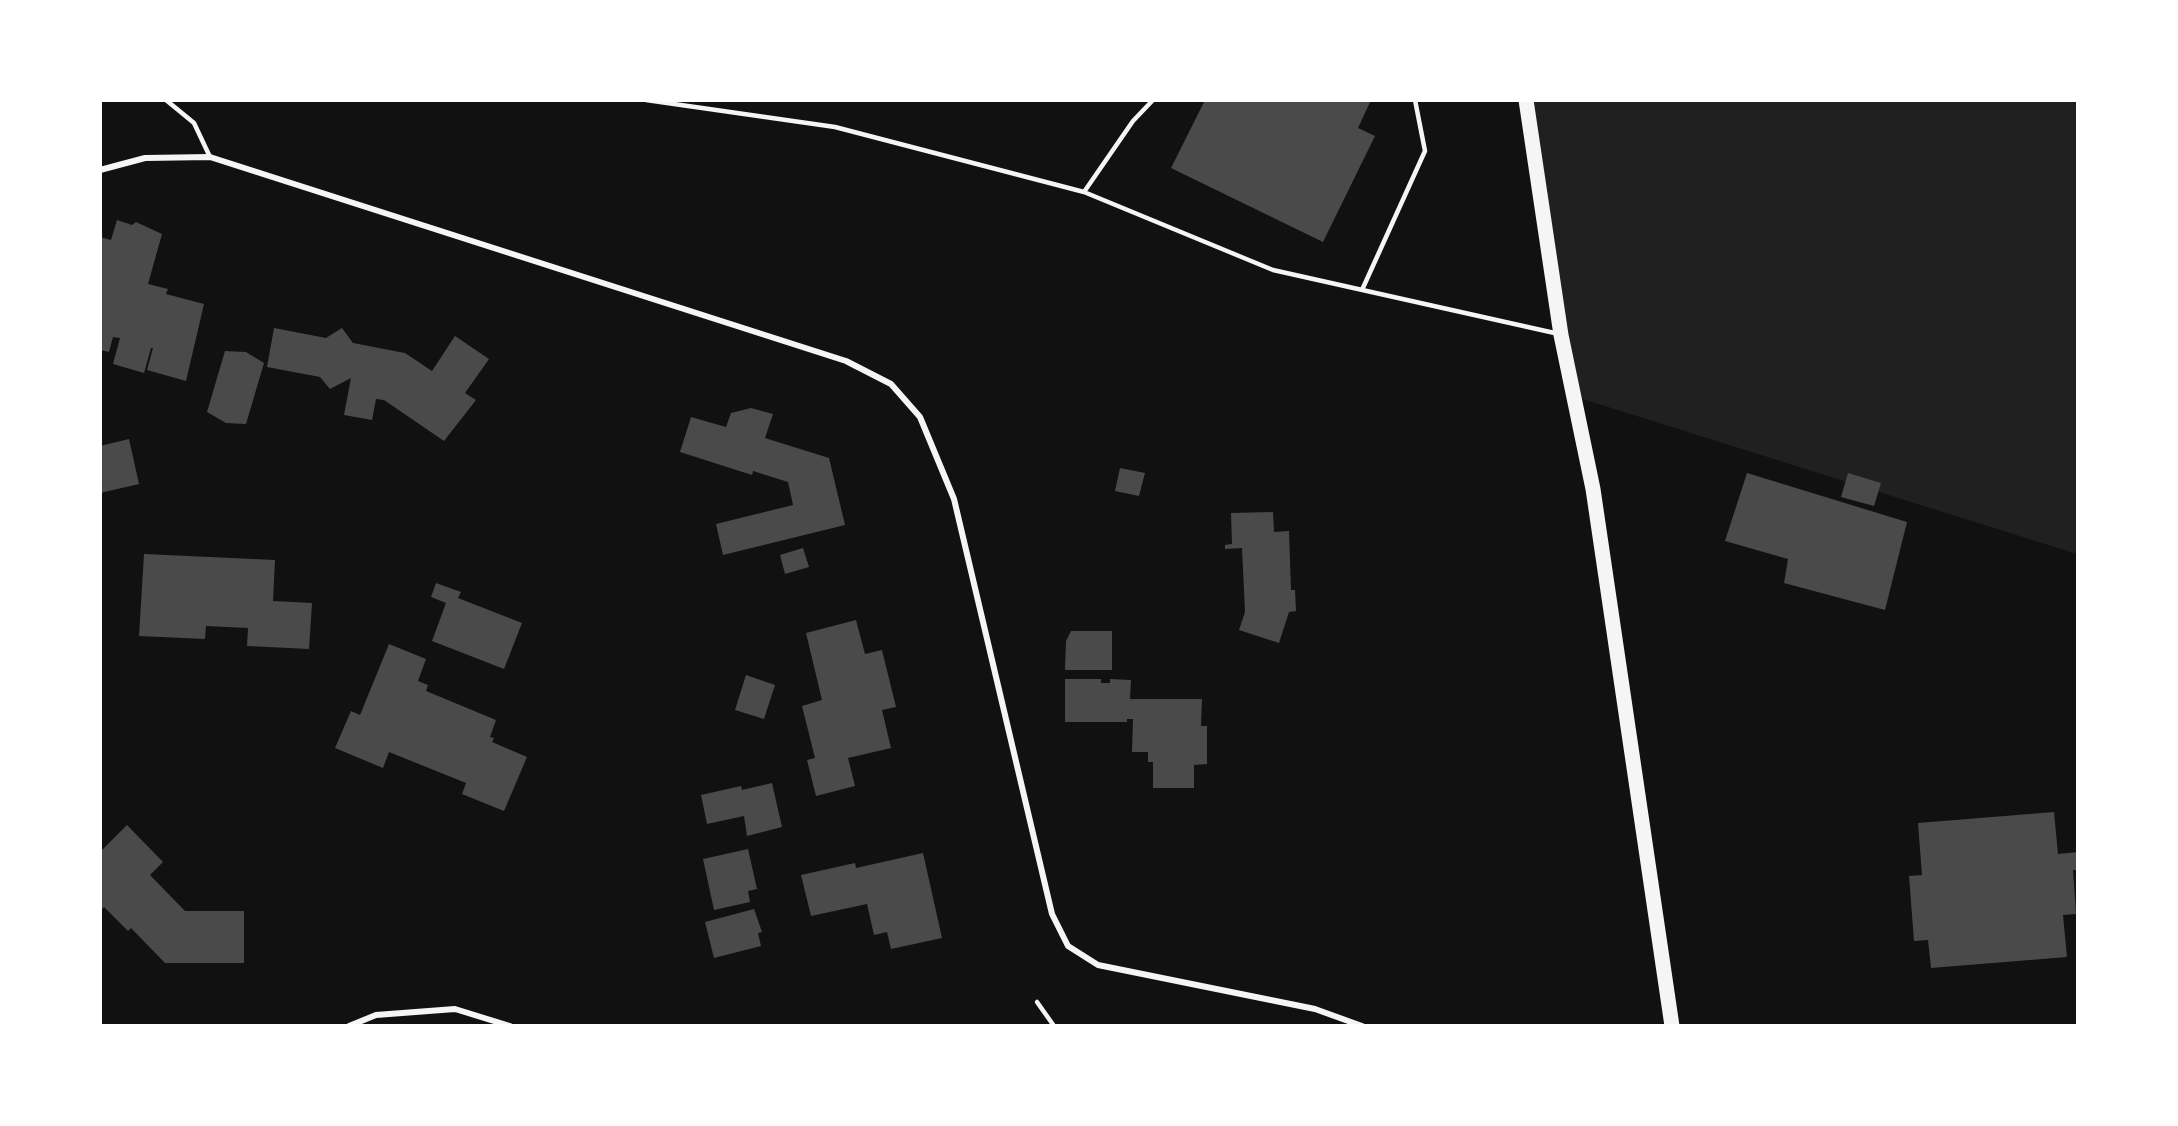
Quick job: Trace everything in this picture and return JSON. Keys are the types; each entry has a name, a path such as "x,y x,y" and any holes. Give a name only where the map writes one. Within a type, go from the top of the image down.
{"main road":[{"path":"1526,100 1562,335 1593,489 1672,1026"}],"street":[{"path":"100,170 145,158 210,157 846,362 891,384 920,417 954,499 1052,914 1068,946 1098,965 1315,1009 1362,1026"},
{"path":"349,1026 376,1015 455,1009 510,1026"}],"lane":[{"path":"166,100 194,123 210,157"},
{"path":"646,100 835,127 1084,192 1273,270 1562,335"},
{"path":"1084,192 1133,121 1153,100"},
{"path":"1362,290 1425,151 1415,100"},
{"path":"1037,1002 1054,1026"}],"shaded area":[{"path":"1528,101 2077,101 2077,554 1573,396"}],"building":[{"path":"1205,100 1371,100 1358,128 1375,136 1323,242 1171,168"},
{"path":"117,220 132,225 136,222 162,234 148,284 168,289 166,294 204,304 186,381 147,370 153,348 151,348 144,373 113,364 120,338 113,337 109,352 100,350 100,237 111,240"},
{"path":"274,328 326,338 342,328 353,343 405,353 432,371 455,336 489,359 465,393 476,400 444,441 384,400 376,399 372,420 344,415 351,378 330,389 320,377 267,367"},
{"path":"225,351 246,352 264,363 246,424 226,423 207,412"},
{"path":"751,408 773,414 765,438 829,458 845,525 723,555 716,524 793,505 788,482 753,471 752,475 680,452 691,417 726,427 731,413"},
{"path":"129,439 139,484 100,493 100,446"},
{"path":"1120,468 1145,473 1139,496 1115,491"},
{"path":"1747,473 1907,522 1885,610 1784,583 1788,559 1725,541"},
{"path":"1848,473 1881,483 1874,506 1841,497"},
{"path":"1273,512 1274,532 1289,531 1291,590 1295,590 1296,611 1289,612 1279,643 1239,630 1245,612 1242,548 1225,549 1225,545 1232,544 1231,513"},
{"path":"803,548 809,567 785,574 780,555"},
{"path":"144,554 275,560 273,601 312,603 309,649 247,646 248,628 206,626 205,639 139,636"},
{"path":"436,583 461,592 458,598 522,623 504,669 432,641 446,603 431,597"},
{"path":"856,620 865,654 882,650 896,707 882,710 891,748 848,758 855,786 816,796 807,760 815,758 802,706 822,700 806,633"},
{"path":"1071,631 1112,631 1112,670 1065,670 1066,641"},
{"path":"389,644 426,659 418,681 428,685 426,691 496,720 490,737 494,738 492,742 527,757 504,811 462,794 466,783 389,752 383,768 335,748 351,711 360,715"},
{"path":"746,675 775,685 764,719 735,710"},
{"path":"1065,679 1101,679 1101,683 1110,683 1110,679 1131,680 1130,699 1202,699 1201,726 1207,726 1207,764 1194,765 1194,788 1153,788 1153,762 1148,762 1148,752 1132,752 1133,719 1127,719 1127,722 1065,722"},
{"path":"772,783 782,827 747,836 744,816 707,824 701,795 741,786 742,790"},
{"path":"2054,812 2058,854 2078,852 2078,870 2073,870 2076,914 2063,915 2067,957 1931,968 1928,940 1914,941 1909,876 1922,875 1918,823"},
{"path":"127,825 163,862 150,875 185,911 244,911 244,963 165,963 131,928 128,931 104,907 100,911 100,852"},
{"path":"748,849 757,889 748,891 750,902 714,910 703,859"},
{"path":"923,853 942,938 891,949 887,932 874,935 867,904 811,916 801,875 855,863 856,868"},
{"path":"754,909 762,932 758,933 761,946 714,958 705,922"}]}
